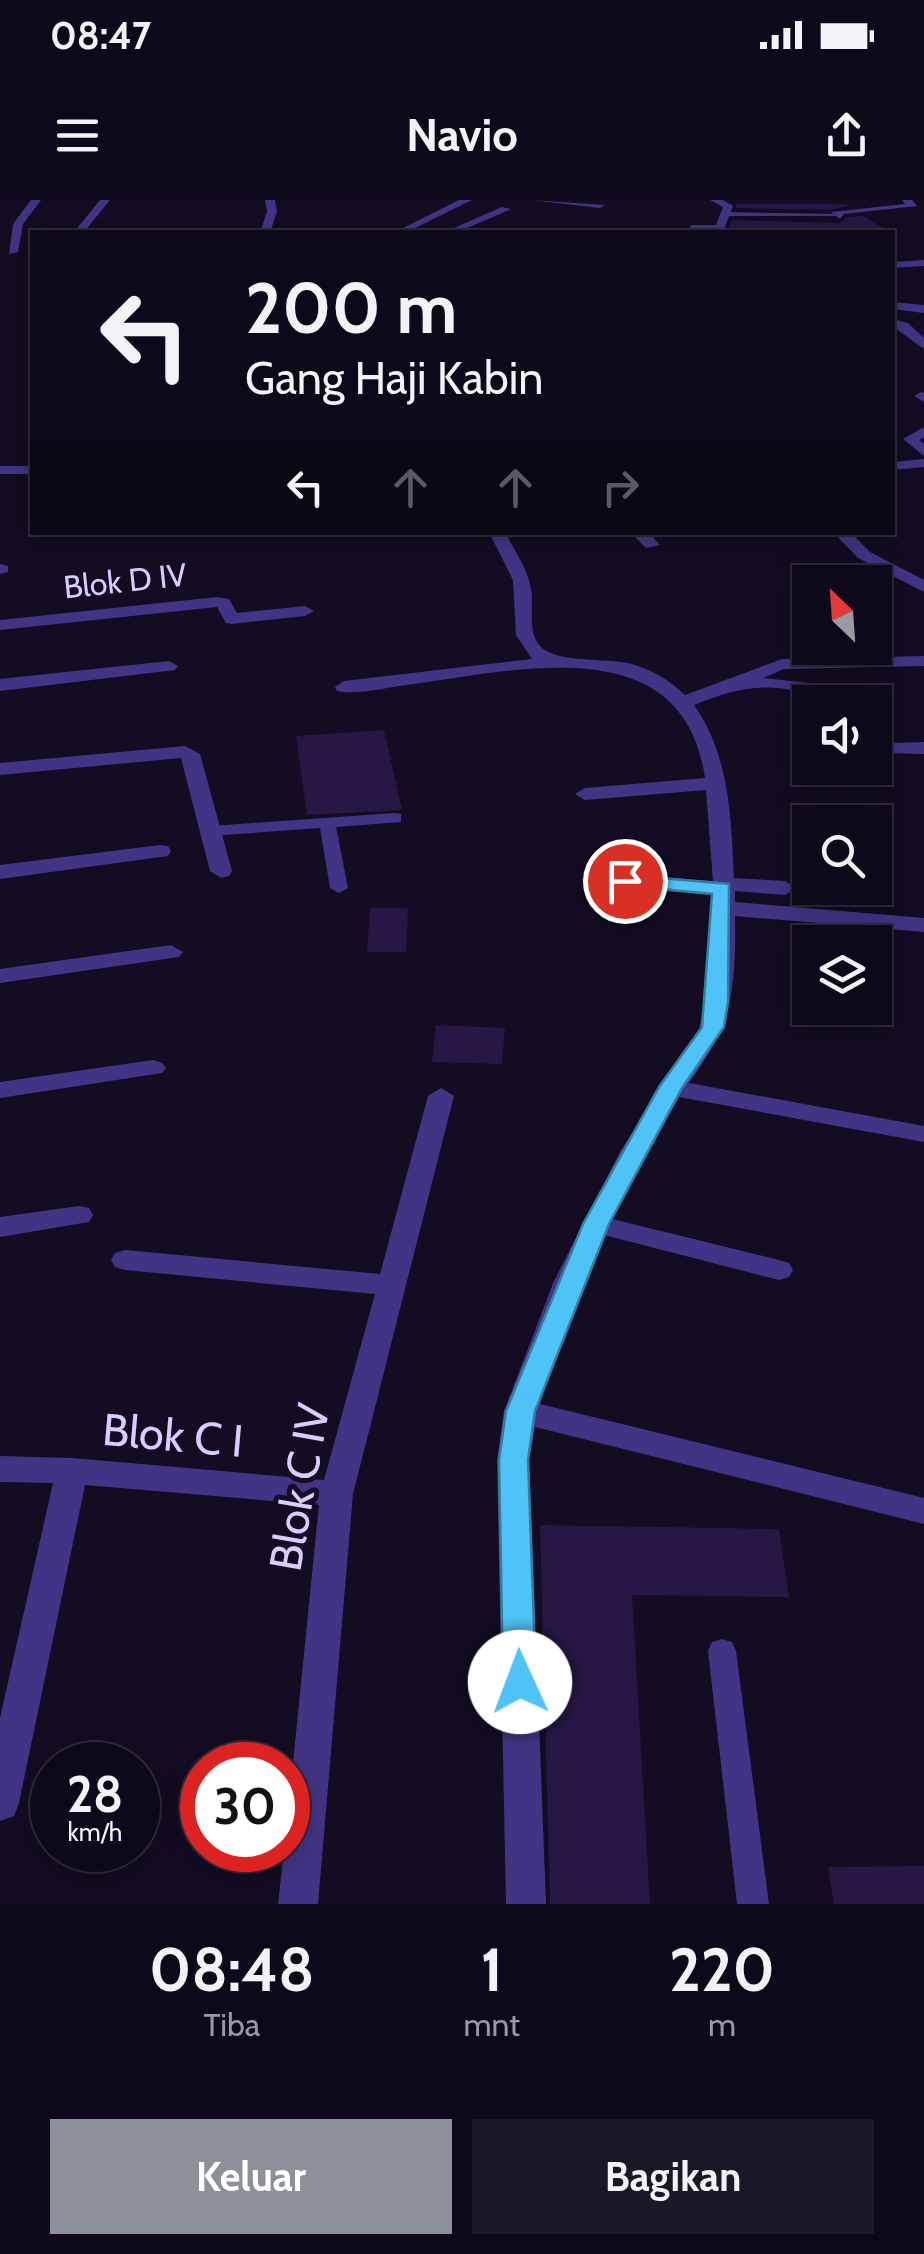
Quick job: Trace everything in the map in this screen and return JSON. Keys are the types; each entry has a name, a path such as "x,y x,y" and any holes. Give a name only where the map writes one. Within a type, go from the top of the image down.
{"street":[{"path":"7,252 18,224 36,200"},
{"path":"82,230 104,200"},
{"path":"266,230 272,212 270,200"},
{"path":"404,230 467,200"},
{"path":"535,200 600,205"},
{"path":"692,228 719,230 728,206 715,200"},
{"path":"840,216 836,212 912,206 908,200"},
{"path":"455,230 506,209"},
{"path":"895,264 924,263"},
{"path":"895,305 924,310"},
{"path":"898,324 924,324"},
{"path":"898,324 924,345"},
{"path":"917,435 924,452"},
{"path":"895,466 924,463"},
{"path":"0,470 30,470"},
{"path":"498,535 522,582 522,633 536,654 549,662"},
{"path":"641,535 652,545"},
{"path":"844,535 864,555 924,587"},
{"name":"Blok D IV","path":"0,624 217,602 223,603 232,619 304,611"},
{"path":"684,702 782,664 924,661"},
{"path":"344,687 549,662 638,669 684,702 708,747 715,783 723,894 713,1027 671,1087 596,1224 520,1411 514,1460 526,1904"},
{"path":"0,685 170,666"},
{"path":"736,681 792,686"},
{"path":"892,749 924,748"},
{"path":"0,769 190,754 221,871"},
{"path":"585,794 715,783"},
{"path":"0,872 160,852"},
{"path":"592,879 723,894 924,925"},
{"path":"723,894 785,888"},
{"path":"0,976 171,952"},
{"path":"0,1090 153,1068"},
{"path":"671,1087 924,1134"},
{"name":"Blok C IV","path":"298,1904 337,1494 441,1096"},
{"path":"0,1227 79,1215"},
{"path":"596,1224 779,1270"},
{"path":"125,1260 391,1285"},
{"path":"520,1411 924,1511"},
{"name":"Blok C I","path":"0,1469 72,1471 337,1494"},
{"path":"0,1802 72,1471"}],"lane":[{"path":"726,214 840,216"},
{"path":"210,831 394,818"},
{"path":"327,823 339,888"},
{"path":"722,1651 753,1904"}],"building":[{"path":"736,204 848,206 828,210 736,208"},
{"path":"863,216 888,230 728,230 732,220 840,223 847,217"},
{"path":"384,730 402,810 307,815 296,736"},
{"path":"370,908 408,908 406,952 367,952"},
{"path":"436,1025 505,1028 502,1064 432,1062"},
{"path":"540,1525 779,1529 789,1597 632,1595 650,1904 550,1904"},
{"path":"924,1866 924,1904 834,1904 828,1867"}],"route":[{"path":"520,1682 514,1460 520,1411 596,1224 671,1087 713,1027 717,1002 722,888 625,881"}]}
